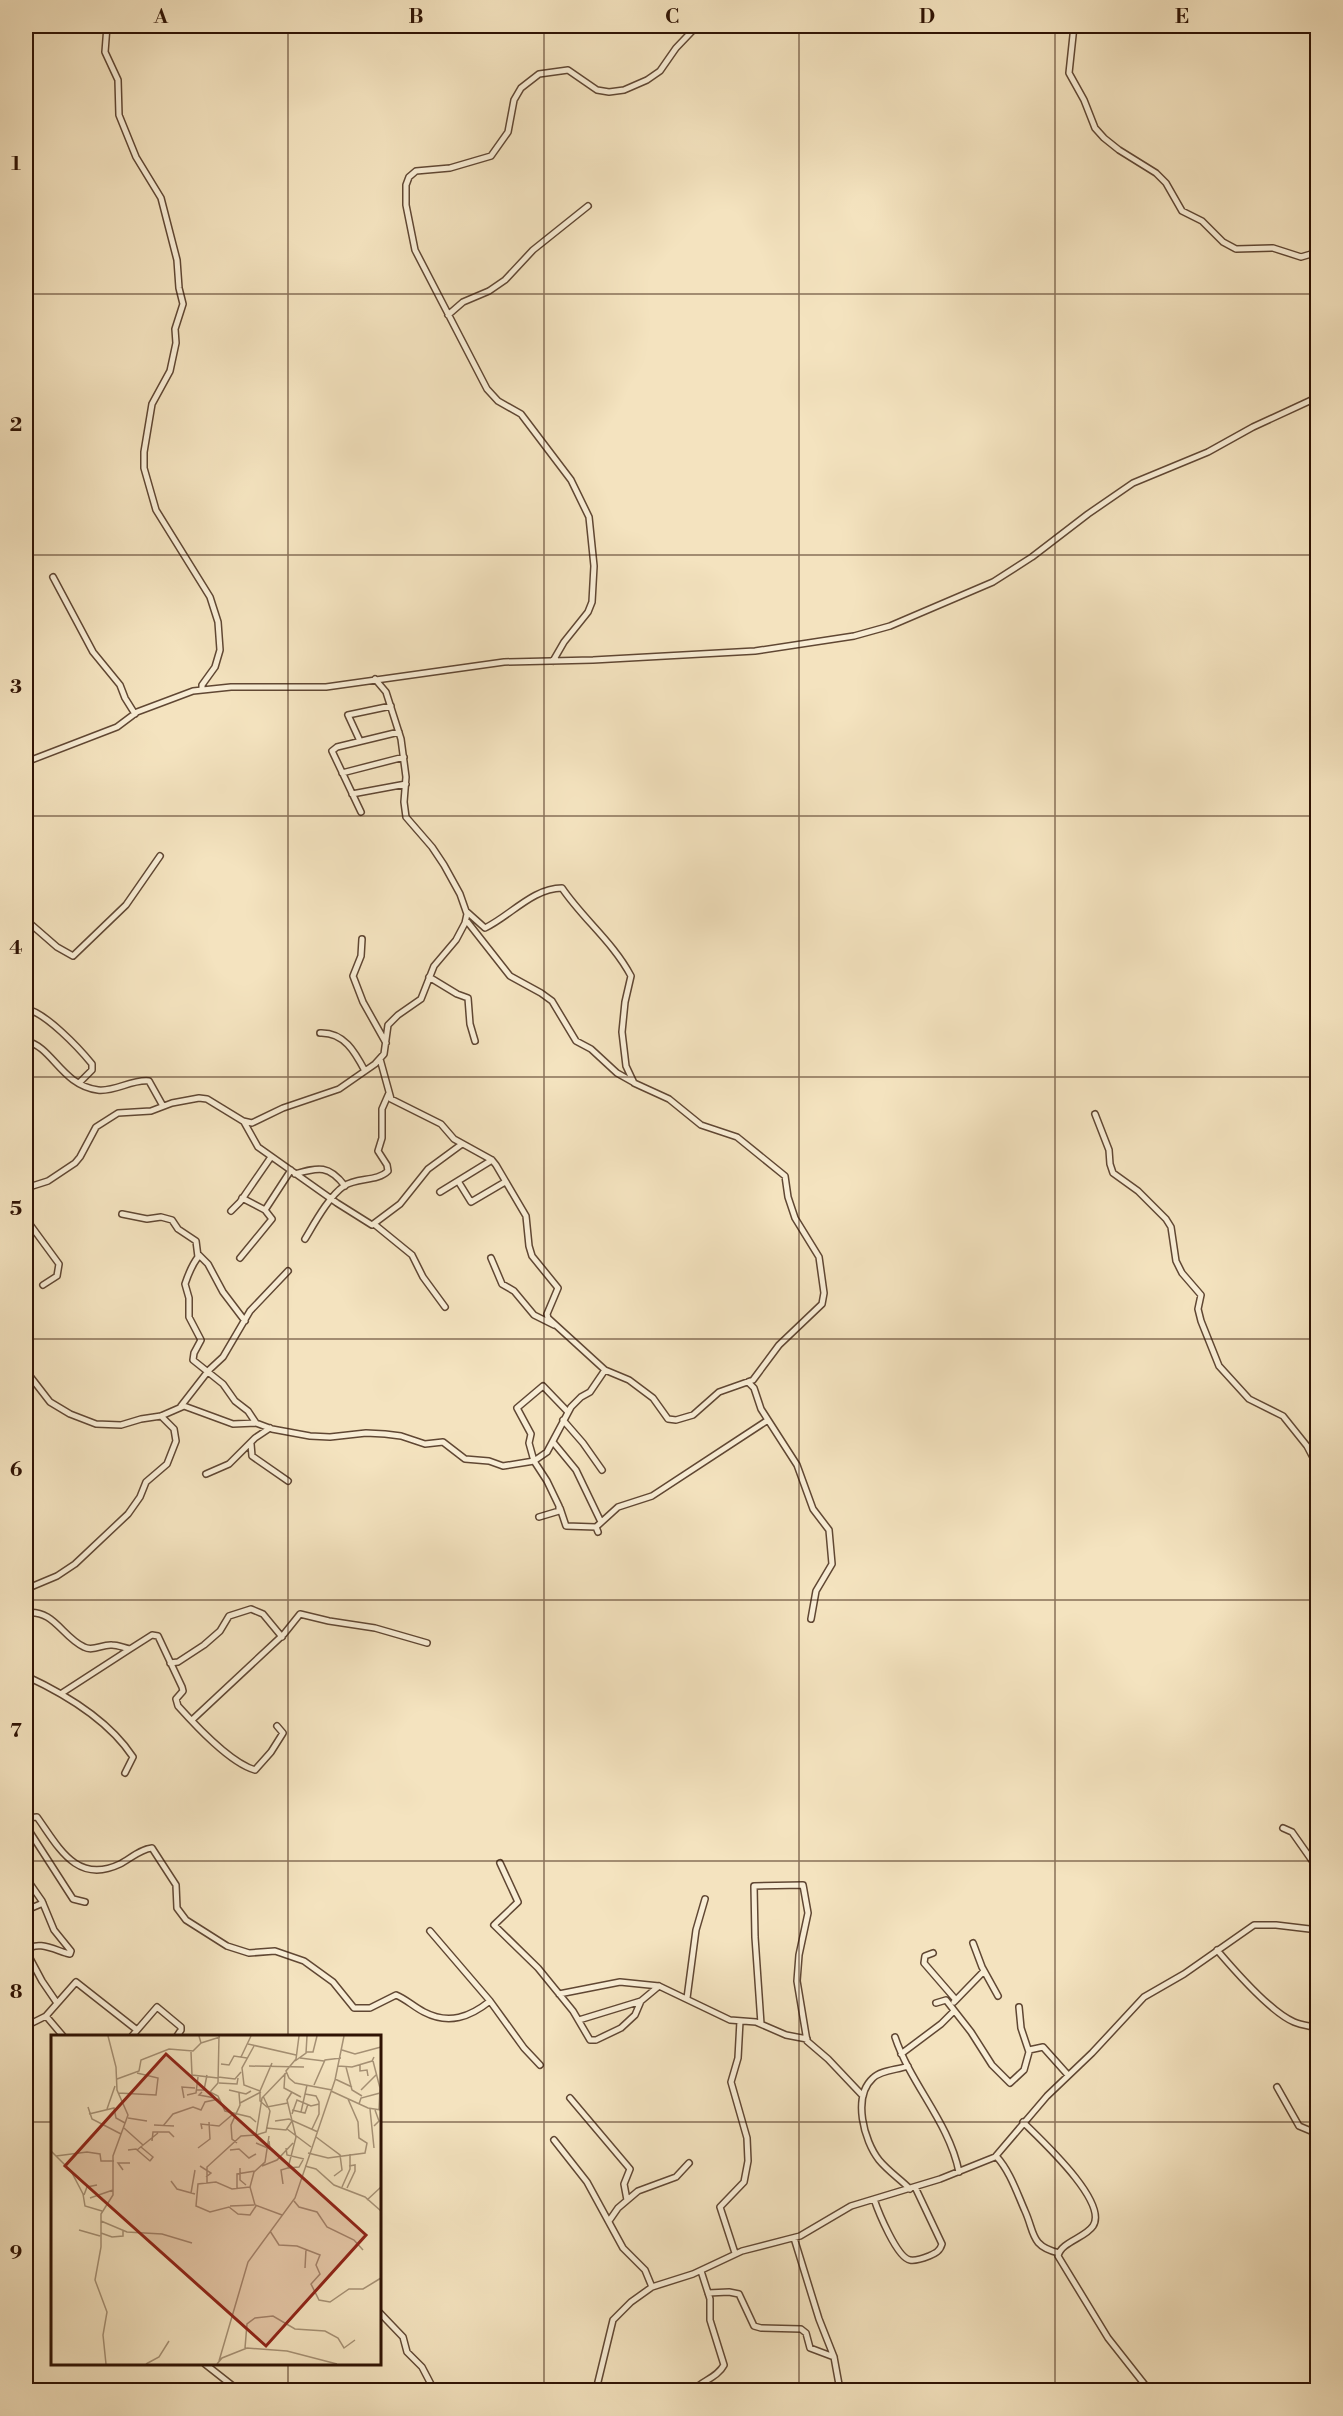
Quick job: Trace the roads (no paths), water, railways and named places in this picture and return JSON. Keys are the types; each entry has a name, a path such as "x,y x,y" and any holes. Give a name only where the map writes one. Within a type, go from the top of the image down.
{"street":[{"path":"107,26 105,52 118,80 119,116 136,157 161,198 177,260 179,288 183,304 175,329 176,343 170,371 152,404 144,468 156,510 210,597 216,615 220,634 220,650 215,667 202,685 202,690"},
{"path":"553,661 564,642 588,612 592,602 593,562 588,515 571,480 521,414 490,394 413,245 405,193 409,177 416,171 450,168 491,156 512,123 512,105 517,93 525,83 539,74 568,70 597,90 609,92 624,90 647,80 660,71 676,48 697,26"},
{"path":"1074,26 1069,74 1084,100 1095,128 1119,150 1156,173 1166,183 1180,209 1202,221 1223,242 1236,249 1273,248 1300,257 1317,252"},
{"path":"448,315 463,302 489,291 505,280 533,250 588,206"},
{"path":"26,762 117,727 135,714 183,693 202,690 231,687 326,687 504,662 755,651 854,636 890,626 993,582 1032,557 1133,483 1208,452 1317,397"},
{"path":"53,577 93,652 116,678 135,714"},
{"path":"26,1188 48,1181 75,1163 94,1130 105,1119 119,1113 151,1112 163,1106 202,1098 243,1121 255,1122 283,1108 334,1090 365,1071 386,1052 390,1023 420,1001 437,960 456,940 466,920 466,911 460,894 444,865 406,817 404,757 399,732 383,687 375,679"},
{"path":"360,741 348,715 391,706"},
{"path":"361,812 332,753 333,750 399,732"},
{"path":"342,773 404,757"},
{"path":"352,794 406,784"},
{"path":"26,920 57,947 74,956 126,905 160,856"},
{"path":"466,911 485,928 527,901 555,889 563,889 575,908 616,951 631,976 622,1032 626,1066 634,1083"},
{"path":"380,1059 392,1099 444,1125 452,1137 492,1160 528,1221 528,1242 532,1256 558,1288 547,1314 555,1325 605,1370 629,1380 655,1400 665,1417 672,1420 693,1415 724,1390 748,1383 756,1378 779,1345 822,1304 824,1293 818,1254 795,1218 783,1175 737,1137 701,1125 669,1099 616,1073 591,1049 576,1041 552,1001 510,976 466,920"},
{"path":"362,939 361,956 353,976 363,1002 387,1044"},
{"path":"429,977 468,998 470,1024 475,1041"},
{"path":"26,1009 32,1010 51,1024 92,1064 92,1070 79,1083"},
{"path":"320,1032 330,1033 348,1043 365,1071"},
{"path":"26,1041 39,1047 65,1075 79,1083 101,1090 148,1080 163,1106"},
{"path":"306,1239 315,1222 345,1186 365,1178 383,1176 388,1171 378,1150 382,1137 382,1110 389,1094"},
{"path":"1095,1114 1109,1150 1113,1173 1139,1192 1169,1223 1176,1261 1182,1273 1201,1295 1198,1309 1200,1321 1217,1363 1249,1399 1283,1416 1307,1446 1317,1467"},
{"path":"243,1121 255,1144 271,1157 332,1200 370,1224 374,1224 412,1255 423,1278 445,1307"},
{"path":"374,1224 400,1204 428,1169 462,1144"},
{"path":"231,1211 271,1157"},
{"path":"440,1192 492,1160"},
{"path":"264,1210 293,1172 324,1169 333,1173 345,1186"},
{"path":"458,1181 471,1202 505,1182"},
{"path":"240,1258 271,1221 270,1216 264,1210 242,1198"},
{"path":"122,1214 147,1219 161,1217 172,1220 178,1228 195,1240 199,1255 208,1264 223,1292 244,1321"},
{"path":"26,1219 59,1264 57,1276 43,1285"},
{"path":"199,1255 185,1282 189,1298 189,1317 201,1340 193,1355 193,1360 222,1384 235,1401 246,1408 256,1423"},
{"path":"492,1258 502,1284 514,1291 534,1315 555,1325"},
{"path":"26,1371 50,1402 88,1422 121,1425 147,1417 161,1416 181,1406 207,1371 223,1357 252,1308 288,1271"},
{"path":"181,1406 236,1425 256,1423 270,1428 324,1437 366,1433 394,1435 424,1444 443,1442 462,1458 489,1461 501,1466 534,1461 547,1452 568,1412 578,1400 590,1392 605,1370"},
{"path":"748,1383 753,1388 759,1406 798,1466 813,1509 829,1532 832,1564 815,1594 811,1619"},
{"path":"568,1412 543,1386 517,1410 525,1419 531,1436 529,1443 534,1461 546,1479 566,1526 598,1527 618,1507 652,1496 768,1420"},
{"path":"26,1589 57,1576 79,1562 128,1514 144,1490 146,1482 167,1464 176,1441 174,1430 161,1416"},
{"path":"563,1420 584,1443 602,1470"},
{"path":"206,1474 229,1464 270,1428"},
{"path":"553,1442 580,1475 598,1527"},
{"path":"251,1444 253,1456 288,1481"},
{"path":"539,1517 559,1511 560,1508"},
{"path":"170,1663 178,1662 204,1645 220,1630 229,1616 251,1609 263,1614 282,1637"},
{"path":"26,1613 37,1612 52,1619 87,1648 111,1645 130,1649"},
{"path":"192,1720 282,1637 301,1614 372,1628 427,1643"},
{"path":"62,1693 156,1635 183,1689 177,1698 177,1705 227,1753 254,1770 271,1752 282,1733 277,1726"},
{"path":"26,1676 62,1693 105,1726 132,1754 133,1759 125,1773"},
{"path":"26,1818 37,1817 68,1859 86,1869 117,1866 153,1848 176,1885 177,1908 183,1917 227,1946 249,1953 275,1952 304,1961 333,1982 354,2008 370,2008 396,1995 434,2016 462,2018 490,2001"},
{"path":"26,1826 73,1899 85,1902"},
{"path":"1283,1828 1292,1832 1317,1869"},
{"path":"500,1863 518,1902 494,1924 538,1968 579,2019 588,2038 596,2040 621,2028 629,2022 641,2001 659,1986"},
{"path":"26,1878 43,1903 54,1929 71,1952 66,1953 37,1945 31,1946 26,1951 57,2003"},
{"path":"761,2024 754,1886 803,1885 808,1913 799,1955 797,1981 807,2039 863,2096"},
{"path":"687,1998 696,1930 705,1899"},
{"path":"26,1907 43,1903"},
{"path":"596,2391 613,2320 652,2287 701,2271 735,2253 794,2238 815,2229 851,2206 960,2172 996,2156 1023,2122 1144,1997 1184,1974 1254,1925 1317,1929"},
{"path":"429,1931 490,2001 524,2048 540,2065"},
{"path":"972,1943 998,1996"},
{"path":"1217,1950 1244,1980 1282,2015 1295,2023 1317,2028"},
{"path":"933,1953 925,1956 924,1963 956,2000"},
{"path":"901,2054 941,2024 956,2000 984,1971"},
{"path":"26,2026 46,2016 76,1982 137,2030"},
{"path":"559,1994 620,1982 659,1986 721,2016 761,2024 786,2035 807,2039"},
{"path":"936,2003 944,1999 1008,2082 1014,2081 1024,2070 1029,2050 1021,2029 1019,2007"},
{"path":"579,2019 641,2001"},
{"path":"133,2035 157,2007 181,2027 178,2035"},
{"path":"46,2016 61,2035"},
{"path":"735,2253 720,2207 744,2182 748,2161 747,2138 731,2080 738,2058 740,2020"},
{"path":"895,2037 901,2054 950,2140 960,2172"},
{"path":"1029,2050 1043,2047 1068,2074"},
{"path":"874,2199 886,2226 905,2257 911,2260 922,2259 940,2250 942,2244 912,2188 875,2154 865,2129 864,2090 875,2076 908,2066"},
{"path":"1277,2087 1299,2126 1317,2134"},
{"path":"570,2098 630,2169 624,2184 627,2200"},
{"path":"1023,2122 1059,2159 1089,2195 1095,2207 1096,2216 1093,2226 1080,2238 1062,2248 1059,2253 1060,2259 1108,2338 1149,2391"},
{"path":"554,2140 587,2182 625,2251 646,2272 652,2287"},
{"path":"996,2156 1007,2170 1027,2214 1032,2236 1042,2247 1059,2253"},
{"path":"609,2221 627,2200 643,2188 676,2177 689,2163"},
{"path":"794,2238 819,2319 834,2357 840,2391"},
{"path":"694,2391 700,2384 713,2378 724,2366 710,2320 708,2293 701,2271"},
{"path":"708,2293 739,2294 754,2326 801,2329 806,2333 810,2348 834,2357"},
{"path":"381,2314 403,2337 406,2352 422,2367 434,2391"},
{"path":"206,2365 238,2391"}]}
